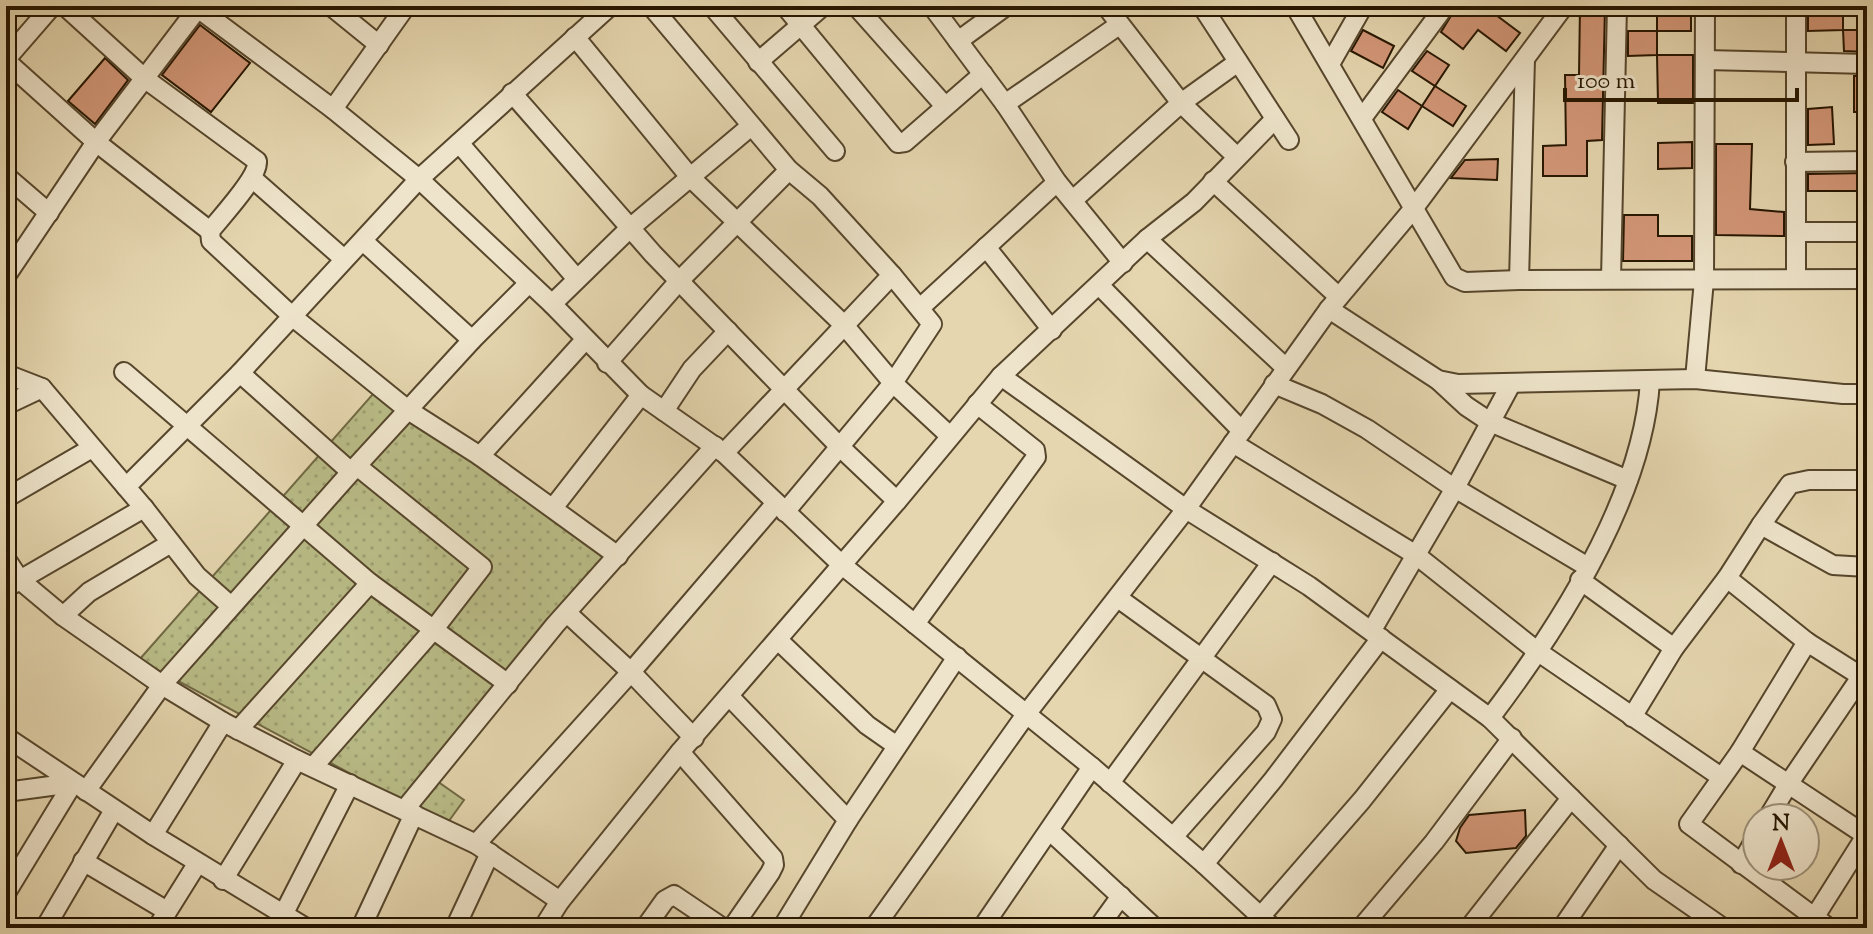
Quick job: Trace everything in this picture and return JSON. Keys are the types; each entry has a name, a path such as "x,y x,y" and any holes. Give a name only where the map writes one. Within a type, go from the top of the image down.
{"street":[{"path":"52,6 6,60 96,142 210,231"},
{"path":"65,6 144,78 257,161 258,167 252,178 210,231 211,241 293,317 408,410 480,456 618,556"},
{"path":"331,6 379,45"},
{"path":"333,109 406,6"},
{"path":"126,487 240,373 419,179 610,6"},
{"path":"455,928 483,848 631,672 839,446 893,383 932,328 931,322 892,275 820,196 789,170 651,6"},
{"path":"712,6 835,151"},
{"path":"785,6 898,143 905,142 983,74"},
{"path":"758,62 823,6"},
{"path":"856,6 944,105"},
{"path":"932,6 1005,104 1057,182 1123,263"},
{"path":"958,41 1006,6"},
{"path":"1106,6 1181,103 1237,157"},
{"path":"1202,6 1289,140"},
{"path":"1295,6 1363,117 1454,277 1465,282 1867,279"},
{"path":"1330,64 1363,6"},
{"path":"1363,117 1445,6"},
{"path":"874,928 1027,713 1186,509 1334,303 1414,208 1564,6"},
{"path":"1611,279 1617,6"},
{"path":"1695,379 1704,280 1705,6"},
{"path":"1796,6 1796,279"},
{"path":"6,276 96,142 196,7 333,109 419,179 552,304 641,395 719,450 842,565 1092,767 1267,922 1450,689"},
{"path":"1005,104 1119,25"},
{"path":"575,37 690,177 844,325 893,383 950,436"},
{"path":"1519,280 1525,59"},
{"path":"1705,60 1867,64"},
{"path":"1073,200 1181,103 1238,62"},
{"path":"512,93 679,281 839,446 897,501"},
{"path":"543,928 560,901 680,752 1001,376 1147,239 1194,202 1275,119"},
{"path":"552,304 630,228 751,126"},
{"path":"459,143 577,279"},
{"path":"1795,162 1867,161"},
{"path":"607,363 679,281 789,170"},
{"path":"6,176 49,213"},
{"path":"252,178 344,259"},
{"path":"1213,181 1334,303 1438,380 1466,406 1490,422 1628,480"},
{"path":"920,308 1057,182"},
{"path":"1796,232 1867,232"},
{"path":"1147,239 1286,368"},
{"path":"363,241 472,340"},
{"path":"986,247 1052,330"},
{"path":"361,928 410,812 508,684 618,556 892,275"},
{"path":"6,893 80,787 162,685 354,469 472,340 528,284"},
{"path":"1099,285 1237,437 1416,555 1537,651 1721,777"},
{"path":"664,411 692,369 728,331"},
{"path":"480,456 585,340"},
{"path":"124,372 370,583 508,684"},
{"path":"223,880 305,763 434,629 482,567 354,469 240,373"},
{"path":"6,374 42,388 197,576 231,606"},
{"path":"1001,376 1186,509 1272,562 1376,634 1490,718 1669,892 1723,928"},
{"path":"1438,380 1458,384 1511,384 1695,379 1867,394"},
{"path":"1490,718 1537,651 1584,574 1628,480 1641,440 1650,381"},
{"path":"1274,384 1322,404 1367,429 1584,574 1674,648"},
{"path":"1204,864 1273,780 1376,634 1511,384"},
{"path":"6,405 42,388"},
{"path":"553,508 641,395"},
{"path":"915,624 1036,457 1035,450 977,404"},
{"path":"6,498 92,448"},
{"path":"1632,717 1674,648 1727,578 1790,484 1809,480 1867,480"},
{"path":"13,584 144,508"},
{"path":"1761,525 1833,565 1867,567"},
{"path":"63,616 89,592 171,543"},
{"path":"6,559 13,584 162,685 231,726 483,848 560,901"},
{"path":"1110,783 1272,562"},
{"path":"1727,578 1807,642 1865,675 1778,802"},
{"path":"153,835 231,726 370,583"},
{"path":"1118,598 1266,705 1272,719 1266,732 1173,837"},
{"path":"567,613 631,672 694,738"},
{"path":"778,640 867,725 897,746"},
{"path":"1741,864 1689,824 1740,752 1807,642"},
{"path":"782,928 848,820 957,657"},
{"path":"730,697 848,820"},
{"path":"6,737 197,864 306,928"},
{"path":"1361,928 1434,842 1512,738"},
{"path":"680,752 773,858 770,873 732,928"},
{"path":"1740,752 1867,835 1822,923 1766,882"},
{"path":"982,928 1092,767"},
{"path":"283,915 350,784"},
{"path":"6,792 80,787"},
{"path":"1469,928 1571,798"},
{"path":"45,928 114,810"},
{"path":"1050,831 1155,928"},
{"path":"1562,928 1619,845"},
{"path":"83,861 167,911"},
{"path":"157,928 197,864"},
{"path":"645,928 665,900 674,895 723,928"},
{"path":"1098,928 1121,896"}],"green space":[{"path":"380,386 617,555 437,781 464,800 446,825 139,660"}],"building":[{"path":"1457,6 1484,6 1520,33 1506,51 1478,30 1463,49 1441,32"},
{"path":"1580,6 1605,6 1602,140 1587,141 1587,176 1543,176 1543,146 1566,145 1565,75 1579,75"},
{"path":"1657,7 1691,7 1691,31 1657,31"},
{"path":"1843,8 1843,30 1808,31 1808,9"},
{"path":"200,25 250,63 211,112 162,75"},
{"path":"1363,30 1394,46 1383,68 1351,51"},
{"path":"1843,30 1867,30 1867,52 1844,51"},
{"path":"1628,31 1657,31 1657,55 1628,56"},
{"path":"1427,51 1449,65 1435,86 1412,71"},
{"path":"1657,55 1693,55 1693,103 1658,103"},
{"path":"105,58 128,80 95,124 68,101"},
{"path":"1854,76 1867,76 1867,112 1854,112"},
{"path":"1435,86 1466,106 1453,126 1422,106"},
{"path":"1398,90 1422,106 1408,129 1382,112"},
{"path":"1832,107 1834,144 1808,145 1808,109"},
{"path":"1692,142 1692,168 1658,169 1658,143"},
{"path":"1716,144 1752,144 1750,209 1784,212 1784,236 1716,235"},
{"path":"1498,159 1497,180 1451,178 1465,160"},
{"path":"1867,173 1867,191 1808,191 1808,174"},
{"path":"1624,215 1658,215 1658,236 1692,236 1692,261 1623,261"},
{"path":"1525,810 1526,836 1516,848 1466,853 1456,841 1469,815"}]}
